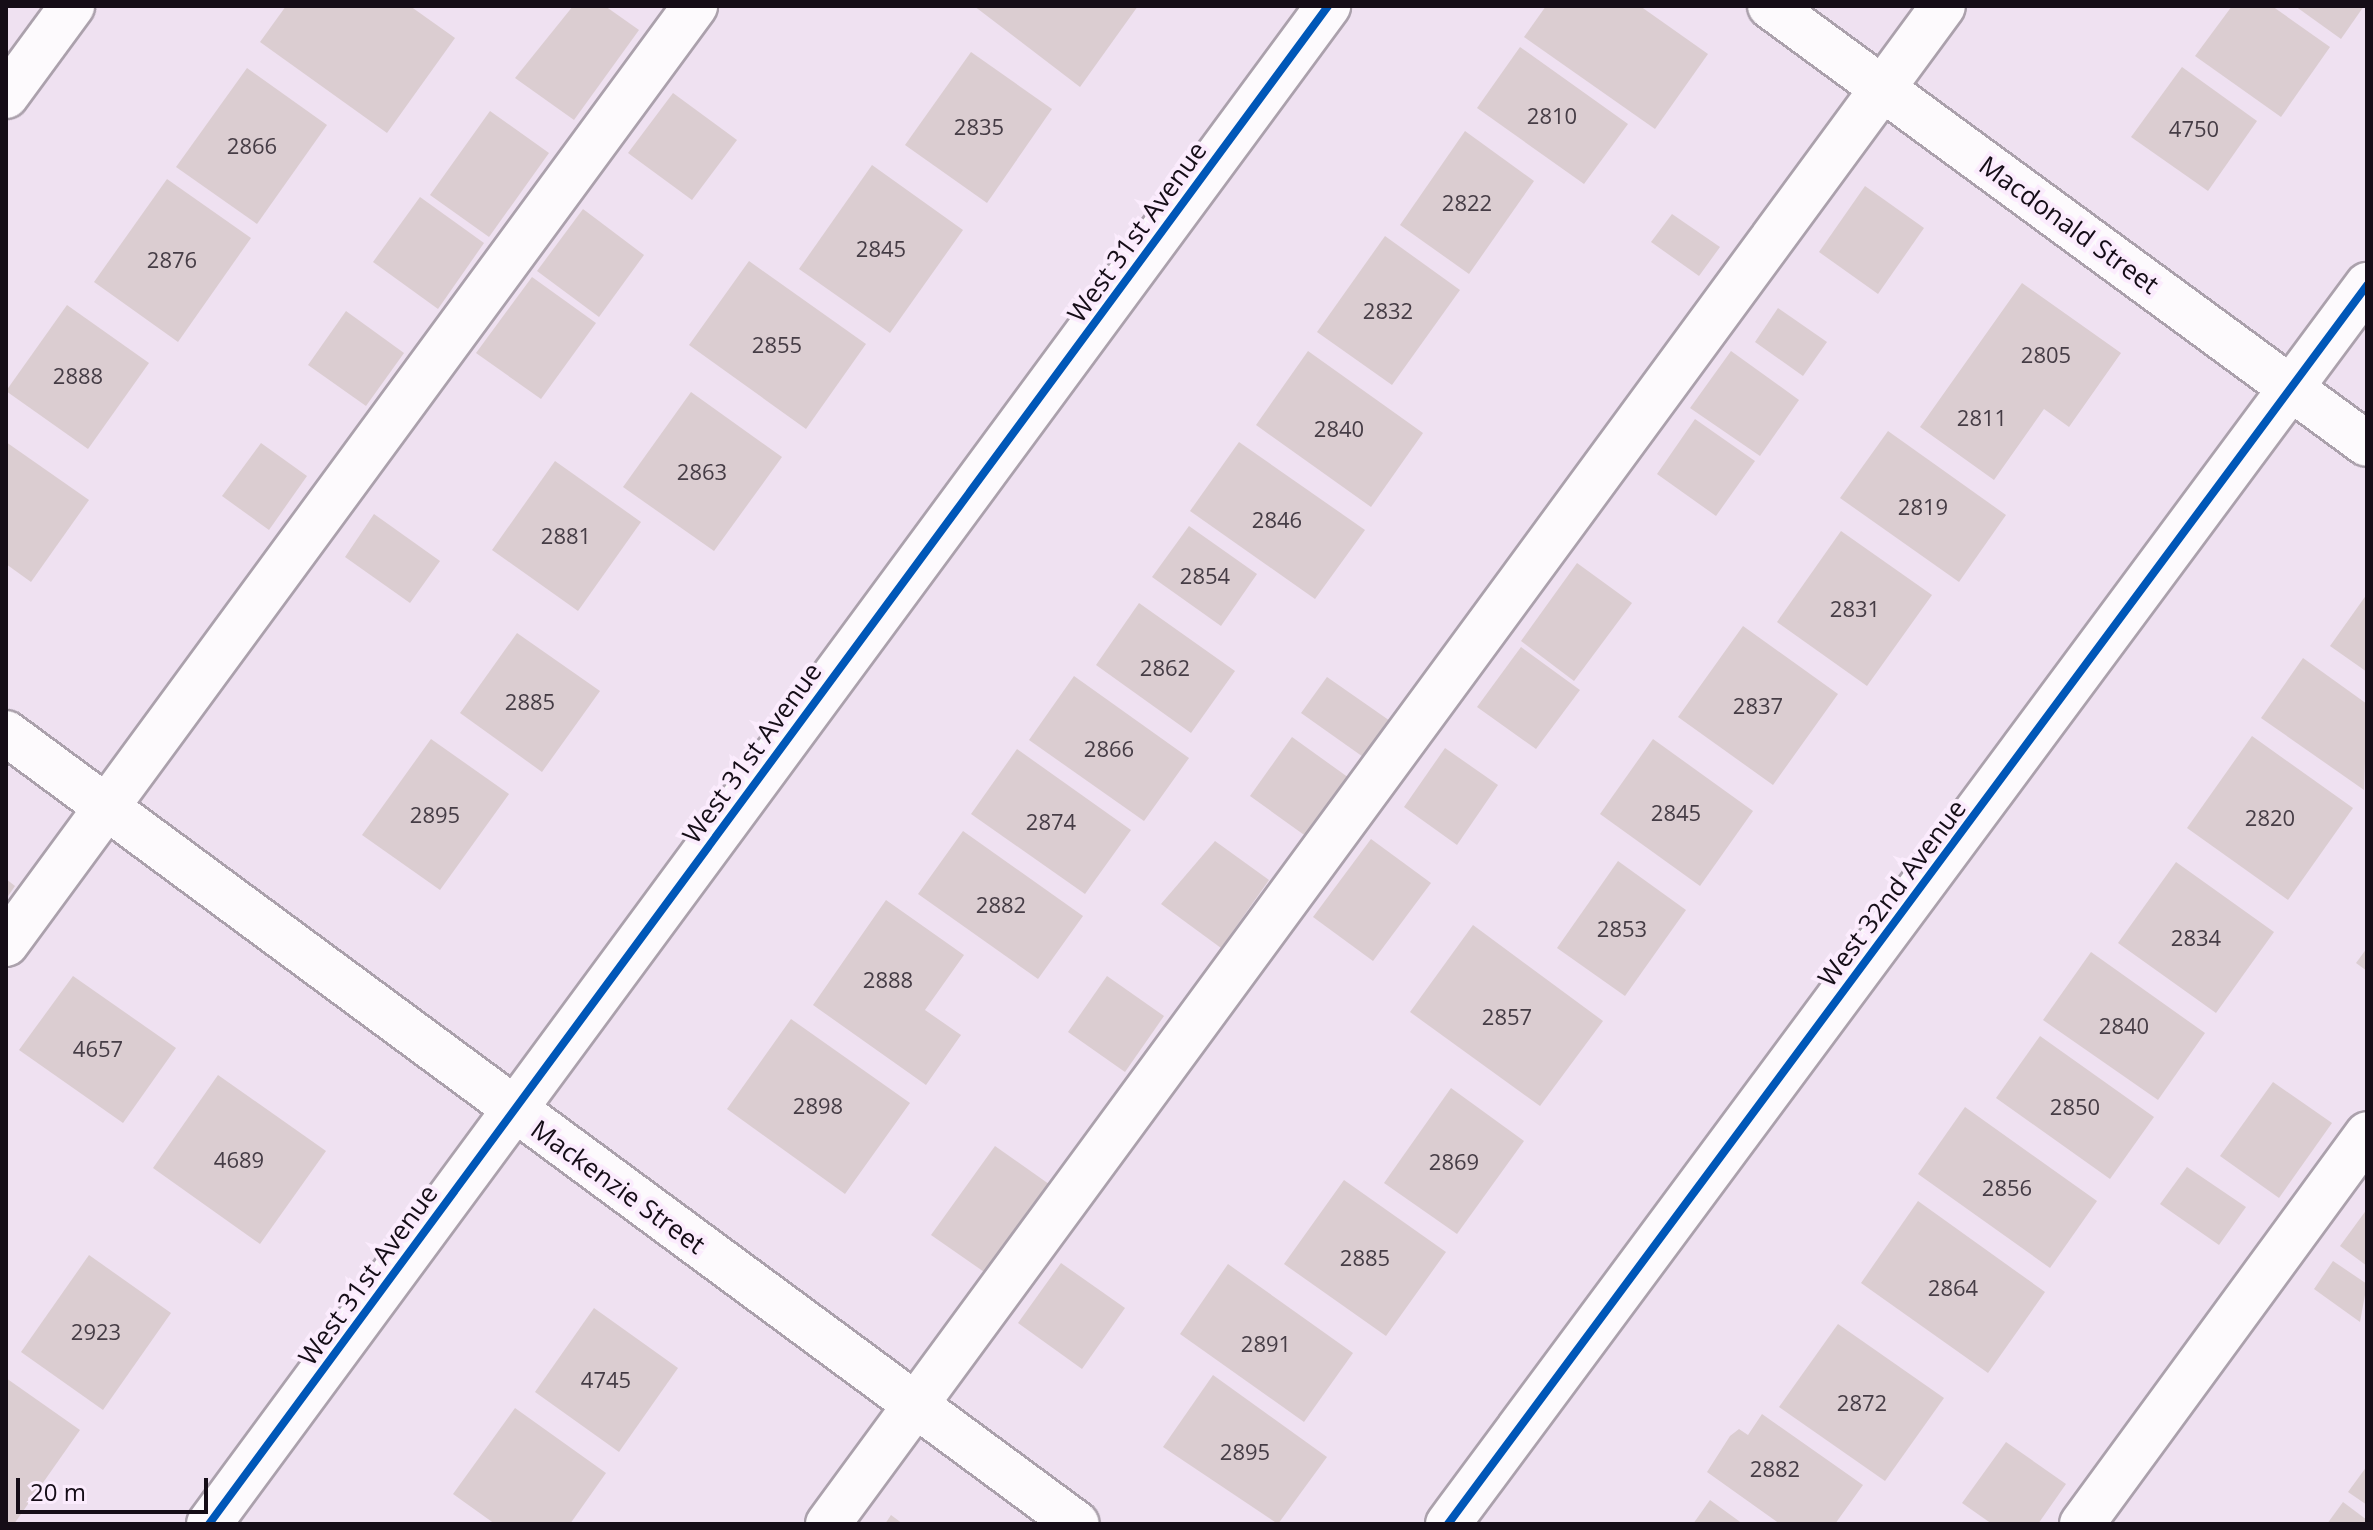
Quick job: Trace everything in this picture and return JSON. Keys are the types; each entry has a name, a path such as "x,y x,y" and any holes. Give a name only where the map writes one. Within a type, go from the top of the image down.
{"street":[{"path":"6,96 72,6"},
{"path":"6,944 695,6"},
{"name":"West 31st Avenue","path":"209,1524 1328,6"},
{"name":"Macdonald Street","path":"1770,6 2367,444"},
{"path":"828,1524 1943,6"},
{"name":"West 32nd Avenue","path":"1448,1524 2367,285"},
{"name":"Mackenzie Street","path":"6,733 1077,1524"},
{"path":"2082,1524 2367,1134"}],"building":[{"path":"286,6 410,6 455,38 387,133 260,42"},
{"path":"573,6 605,6 639,30 574,120 515,78"},
{"path":"974,6 1138,6 1080,87"},
{"path":"1546,6 1640,6 1708,54 1655,129 1524,37"},
{"path":"2232,6 2272,6 2330,47 2281,117 2195,56"},
{"path":"2295,6 2364,6 2341,39"},
{"path":"1520,47 1628,124 1584,184 1477,108"},
{"path":"971,52 1052,109 987,203 905,145"},
{"path":"2182,67 2257,121 2208,191 2131,137"},
{"path":"247,68 327,125 257,224 176,167"},
{"path":"673,93 737,140 692,200 628,153"},
{"path":"490,111 549,153 489,237 430,195"},
{"path":"1465,131 1534,181 1469,274 1400,225"},
{"path":"872,165 963,230 890,333 799,269"},
{"path":"167,179 251,238 178,342 94,282"},
{"path":"1865,186 1924,228 1878,294 1819,252"},
{"path":"420,197 484,243 438,309 373,262"},
{"path":"583,209 644,255 599,317 537,271"},
{"path":"1672,214 1720,247 1699,276 1651,242"},
{"path":"1385,236 1460,290 1392,385 1317,332"},
{"path":"749,261 866,344 806,429 689,345"},
{"path":"532,277 596,323 541,399 476,353"},
{"path":"2022,283 2121,353 2069,427 2044,409 1994,480 1920,427"},
{"path":"67,305 149,363 88,449 6,391"},
{"path":"1778,308 1827,342 1803,376 1755,342"},
{"path":"346,311 404,353 366,406 308,365"},
{"path":"1308,351 1423,433 1371,507 1256,425"},
{"path":"1731,351 1799,400 1760,456 1690,408"},
{"path":"691,392 782,457 714,551 623,487"},
{"path":"1695,419 1755,461 1716,516 1657,474"},
{"path":"1888,431 2006,515 1959,582 1840,498"},
{"path":"6,442 89,500 31,582 6,564"},
{"path":"1239,442 1365,530 1315,599 1190,511"},
{"path":"261,443 307,476 269,530 222,496"},
{"path":"555,461 641,522 578,611 492,550"},
{"path":"374,514 440,561 410,603 345,557"},
{"path":"1189,526 1257,574 1221,626 1152,577"},
{"path":"1841,531 1932,595 1867,686 1777,622"},
{"path":"1577,563 1632,603 1574,681 1521,641"},
{"path":"2367,594 2367,672 2330,646"},
{"path":"1139,603 1235,671 1191,733 1096,665"},
{"path":"1743,626 1838,694 1773,785 1678,717"},
{"path":"517,633 600,691 542,772 460,713"},
{"path":"1521,647 1580,690 1536,749 1477,707"},
{"path":"2303,658 2367,704 2364,790 2261,718"},
{"path":"1074,676 1189,758 1144,821 1029,740"},
{"path":"1327,677 1393,723 1366,759 1301,713"},
{"path":"2252,736 2353,808 2288,900 2187,828"},
{"path":"1292,737 1356,783 1314,842 1250,796"},
{"path":"431,739 509,794 440,890 362,835"},
{"path":"1653,739 1753,811 1700,886 1600,814"},
{"path":"1445,748 1498,785 1457,845 1404,807"},
{"path":"1017,749 1131,830 1085,894 971,814"},
{"path":"963,831 1083,916 1038,979 918,894"},
{"path":"1371,839 1431,883 1373,961 1313,917"},
{"path":"1215,841 1269,880 1221,948 1161,904"},
{"path":"1618,861 1686,910 1625,996 1557,948"},
{"path":"2176,862 2274,932 2216,1013 2118,943"},
{"path":"6,879 15,886 6,899"},
{"path":"886,900 964,955 925,1010 961,1035 926,1085 813,1005"},
{"path":"1473,925 1603,1021 1540,1106 1410,1012"},
{"path":"2367,948 2367,971 2356,963"},
{"path":"2091,952 2205,1033 2158,1100 2043,1020"},
{"path":"73,976 176,1048 123,1123 19,1050"},
{"path":"1107,976 1164,1016 1125,1072 1068,1032"},
{"path":"791,1019 910,1103 845,1194 727,1109"},
{"path":"2040,1036 2154,1117 2110,1179 1996,1098"},
{"path":"218,1075 326,1151 260,1244 153,1168"},
{"path":"2273,1082 2332,1123 2279,1198 2220,1156"},
{"path":"1451,1088 1524,1141 1457,1234 1384,1183"},
{"path":"1965,1107 2097,1201 2050,1268 1918,1174"},
{"path":"995,1146 1063,1194 1000,1283 931,1235"},
{"path":"2187,1167 2246,1207 2219,1245 2160,1204"},
{"path":"1344,1180 1446,1252 1386,1336 1284,1264"},
{"path":"1918,1201 2045,1292 1988,1373 1861,1283"},
{"path":"2367,1209 2367,1266 2340,1246"},
{"path":"89,1255 171,1313 103,1410 21,1352"},
{"path":"2333,1261 2367,1284 2360,1322 2314,1289"},
{"path":"1061,1263 1125,1308 1082,1369 1018,1323"},
{"path":"1228,1264 1353,1353 1304,1422 1180,1334"},
{"path":"594,1308 678,1368 619,1452 535,1392"},
{"path":"1838,1324 1944,1398 1885,1481 1779,1407"},
{"path":"1213,1375 1327,1457 1278,1524 1163,1447"},
{"path":"6,1378 80,1430 14,1524 6,1524"},
{"path":"515,1408 606,1473 570,1524 495,1524 453,1494"},
{"path":"1762,1414 1863,1485 1835,1524 1780,1524 1707,1472 1730,1436 1739,1429 1748,1435"},
{"path":"2006,1442 2066,1484 2038,1524 1992,1524 1962,1503"},
{"path":"2367,1466 2367,1505 2348,1492"},
{"path":"1710,1500 1743,1524 1693,1524"},
{"path":"2343,1502 2367,1520 2367,1524 2327,1524"},
{"path":"891,1515 903,1524 885,1524"}],"cycle path":[{"path":"209,1524 1328,6"},
{"path":"1448,1524 2367,285"}]}
